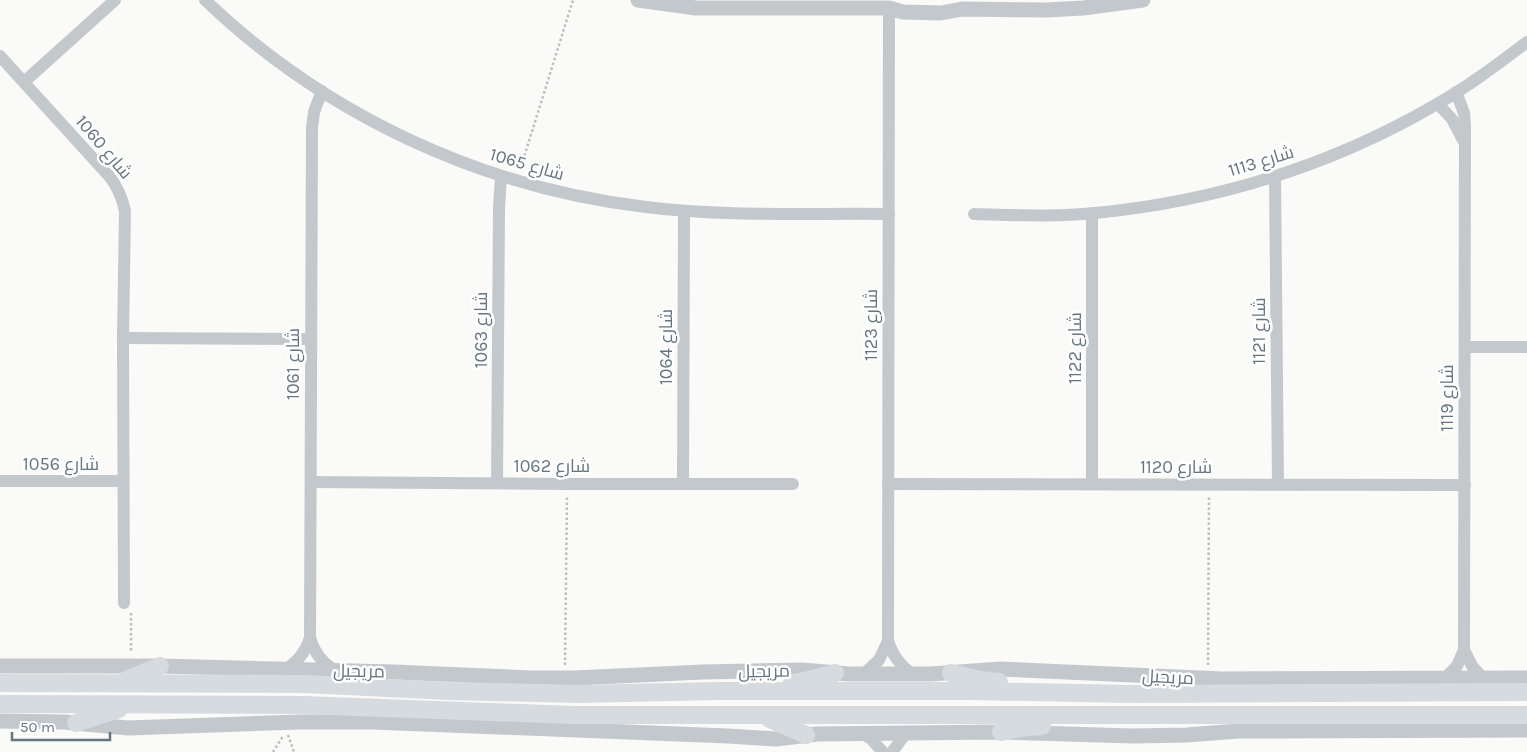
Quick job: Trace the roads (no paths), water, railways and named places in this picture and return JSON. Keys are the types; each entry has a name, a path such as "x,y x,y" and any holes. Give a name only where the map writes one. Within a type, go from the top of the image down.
{"main road":[{"path":"115,684 160,666"},
{"path":"719,691 798,682 835,673"},
{"path":"951,673 996,682 1089,688 1131,694"},
{"name":"مريجيل","path":"0,684 305,684 449,691 579,694 719,691 968,691 1131,694 1527,692"},
{"name":"مريجيل","path":"0,704 304,705 573,715 1527,715"},
{"path":"76,723 133,704"},
{"path":"1001,732 1040,726 1165,724 1177,722 1195,715"},
{"path":"763,716 806,735"}],"street":[{"path":"24,82 116,0"},
{"name":"شارع 1065","path":"205,0 252,41 322,92 376,123 420,145 501,177 605,201 684,211 888,214"},
{"path":"638,0 696,8 889,8 898,12 941,13 962,9 1046,10 1083,8 1143,0"},
{"name":"شارع 1123","path":"889,8 888,641 897,660 912,674"},
{"name":"شارع 1113","path":"974,214 1035,215 1092,213 1143,207 1190,199 1275,177 1362,143 1438,104 1527,42"},
{"name":"شارع 1060","path":"0,56 109,176 120,191 125,211 123,338 124,603"},
{"name":"شارع 1061","path":"285,670 301,657 307,648 310,638 312,128 317,104 322,92"},
{"name":"شارع 1119","path":"1456,92 1464,113 1465,145 1464,650"},
{"name":"شارع 1119","path":"1438,104 1458,128 1465,145"},
{"name":"شارع 1063","path":"497,484 499,208 501,177"},
{"name":"شارع 1121","path":"1275,177 1278,484"},
{"name":"شارع 1064","path":"683,484 684,211"},
{"name":"شارع 1122","path":"1092,213 1092,484"},
{"path":"123,338 311,339"},
{"path":"1465,347 1527,347"},
{"name":"شارع 1056","path":"0,482 123,481"},
{"name":"شارع 1062","path":"310,482 793,484"},
{"name":"شارع 1120","path":"888,484 1464,484"},
{"name":"شارع 1061","path":"310,638 318,657 334,670"},
{"name":"شارع 1123","path":"865,673 879,660 888,641"},
{"path":"1444,679 1457,666 1464,650"},
{"path":"1464,650 1472,666 1484,679"},
{"name":"مريجيل","path":"0,666 160,666 565,678 777,670 912,674 1001,669 1207,678 1527,678"},
{"path":"0,721 50,721 128,728 308,722 373,722 765,739 806,735 906,733 1001,732 1133,736 1239,731 1527,730"},
{"path":"892,752 906,733"},
{"path":"863,734 871,738 883,752"}]}
